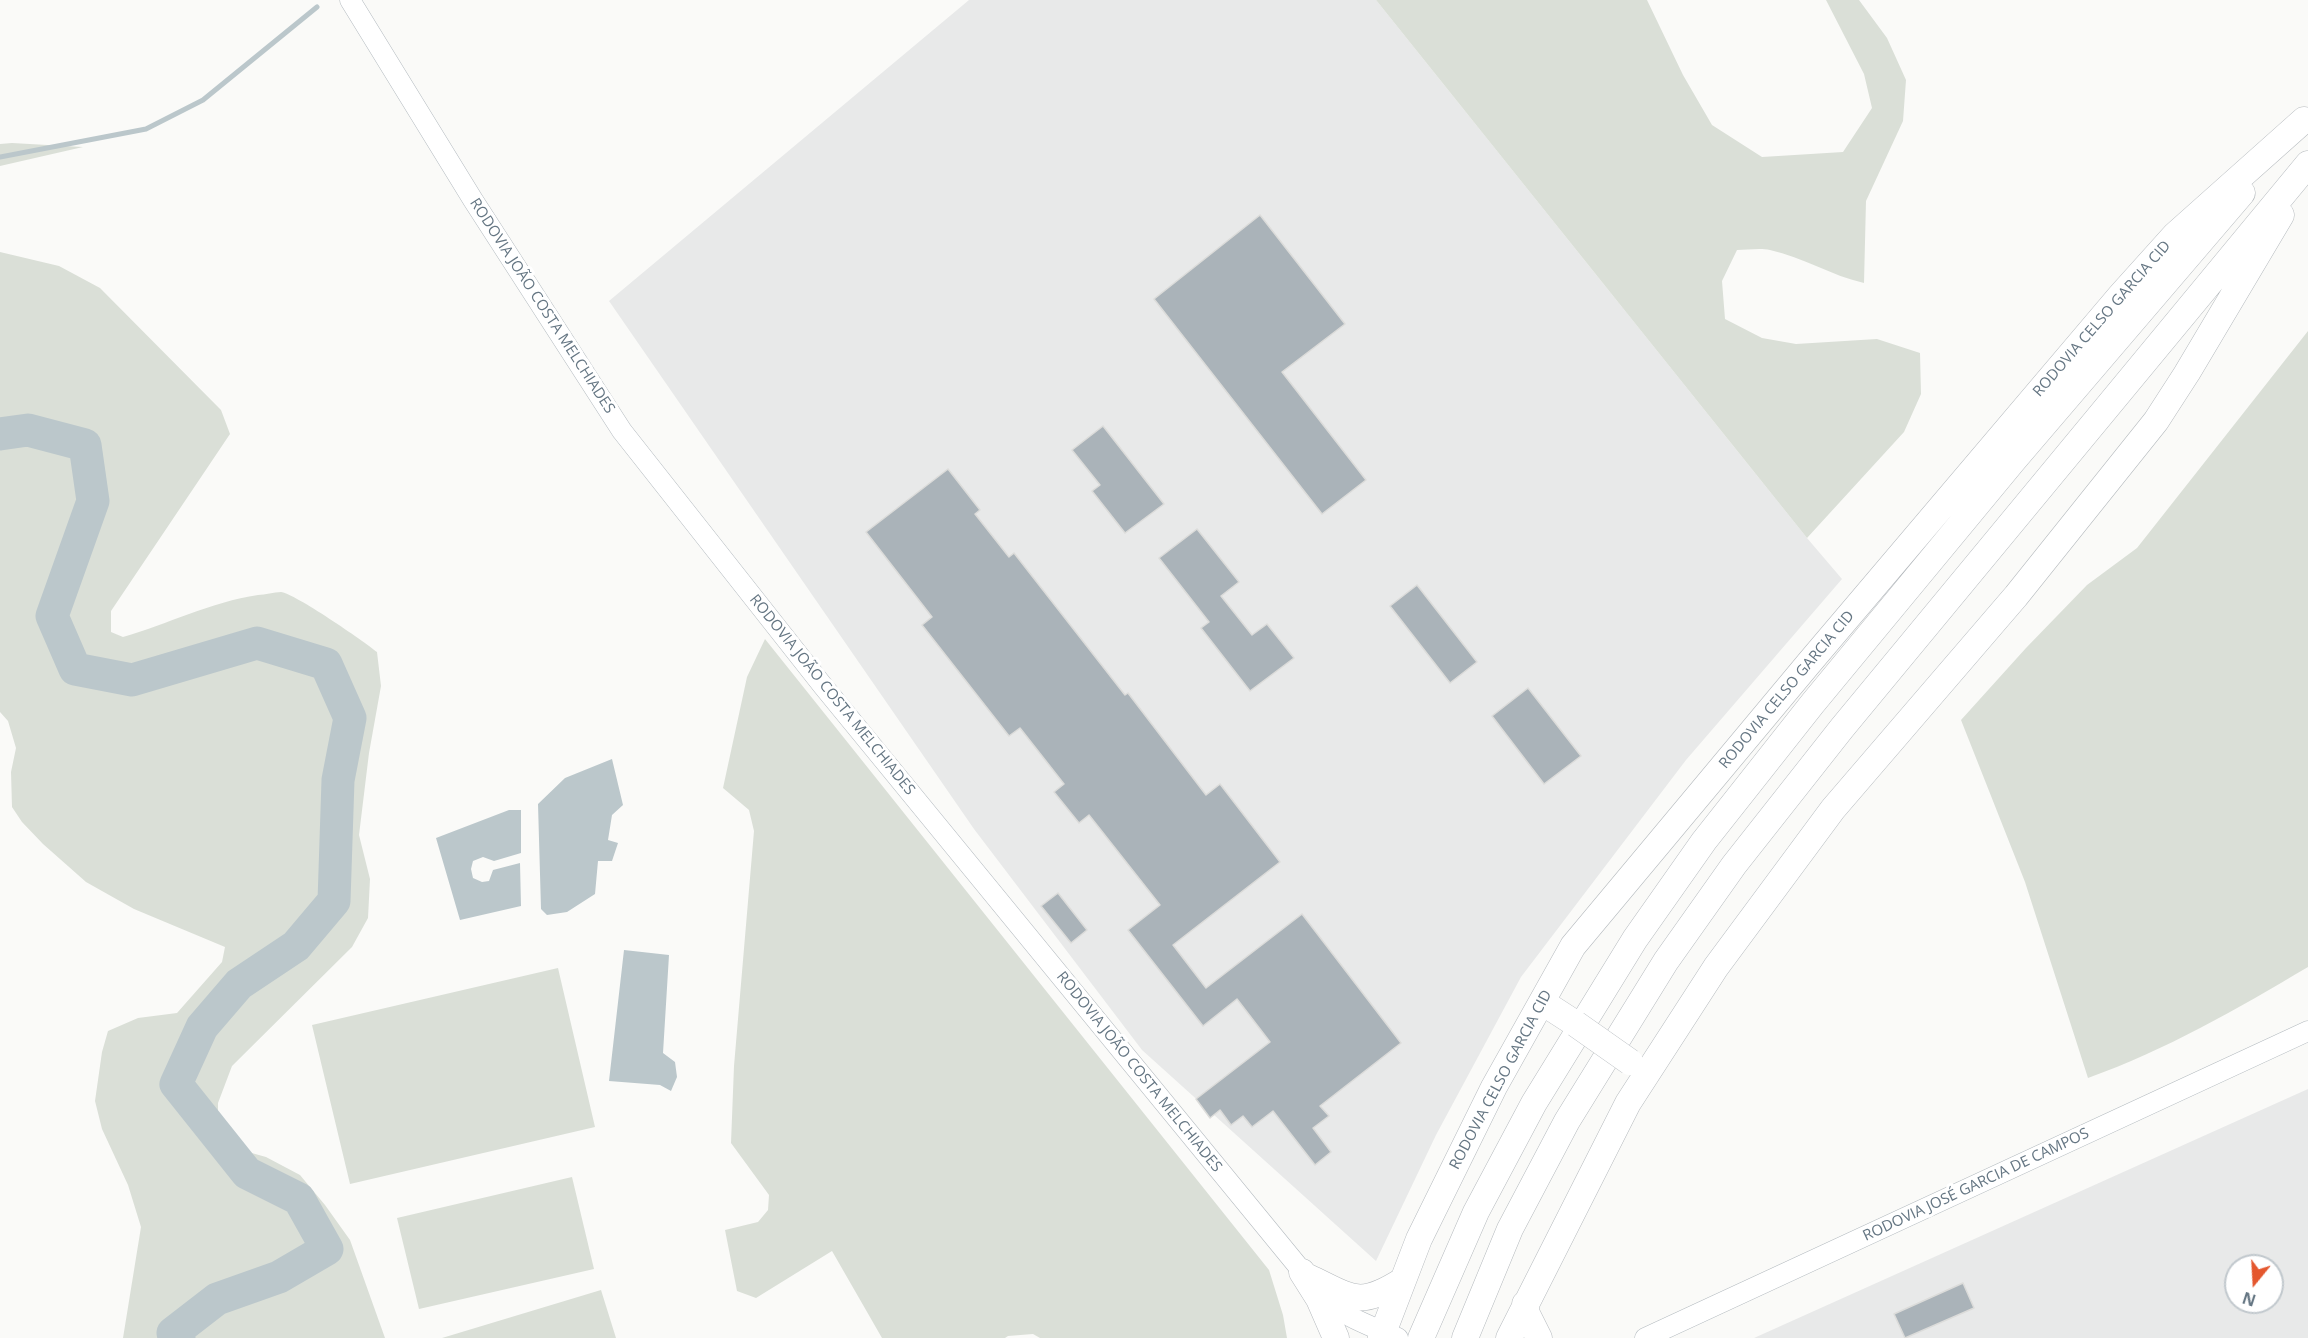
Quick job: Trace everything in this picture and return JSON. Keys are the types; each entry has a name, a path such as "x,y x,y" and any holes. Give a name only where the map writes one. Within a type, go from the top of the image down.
{"highway":[{"name":"RODOVIA CELSO GARCIA CID","path":"1388,1336 1402,1281 1419,1239 1494,1086 1573,946 2121,295 2175,235 2306,117"},
{"name":"RODOVIA CELSO GARCIA CID","path":"1421,1338 1476,1212 1534,1103 1635,939 1704,842 1814,703 2013,461 2306,117"},
{"path":"1465,1338 1510,1229 1567,1122 1666,961 1727,875 1842,728 2308,164"},
{"path":"1509,1338 1623,1113 1638,1068 1833,809 2016,596 2156,421 2222,316 2283,212 2308,175"},
{"path":"1542,1002 1638,1068"},
{"path":"1302,1271 1356,1299 1367,1298 1402,1281"},
{"path":"1302,1271 1319,1299 1336,1338"},
{"path":"1525,1304 1527,1314 1539,1338"}],"street":[{"name":"RODOVIA JOÃO COSTA MELCHIADES","path":"351,0 473,200 622,431 823,686 1302,1271 1331,1305 1388,1336"},
{"name":"RODOVIA JOSÉ GARCIA DE CAMPOS","path":"1645,1338 2308,1031"}],"shaded area":[{"path":"969,0 1376,0 1842,579 1686,760 1521,977 1436,1135 1376,1261 1142,1050 974,829 609,301"},
{"path":"1376,0 1647,0 1683,75 1712,125 1762,157 1843,152 1872,108 1864,74 1826,0 1859,0 1887,38 1906,80 1903,121 1866,201 1864,283 1782,253 1762,249 1737,250 1722,281 1725,319 1762,338 1796,344 1877,339 1920,353 1921,394 1904,432 1807,538"},
{"path":"0,144 83,147 0,166"},
{"path":"0,252 59,266 100,288 221,410 230,434 111,611 111,632 123,637 223,603 281,592 314,609 377,652 381,686 369,753 359,835 370,879 368,918 352,947 232,1066 218,1103 218,1123 226,1139 241,1150 266,1157 300,1175 325,1205 350,1240 385,1338 123,1338 141,1227 128,1185 102,1129 95,1101 102,1052 108,1031 138,1018 177,1013 222,962 225,947 134,909 86,882 43,844 22,822 12,807 11,772 16,748 8,721 0,712"},
{"path":"2308,331 2308,967 2173,1042 2088,1078 2025,882 1961,720 2087,585 2137,548"},
{"path":"765,639 1269,1270 1283,1315 1287,1338 1040,1338 1033,1334 1005,1338 882,1338 832,1251 756,1298 737,1291 725,1230 758,1222 768,1210 769,1195 731,1143 734,1066 754,831 749,810 723,788 747,677"},
{"path":"612,759 623,805 612,815 608,840 618,843 612,861 598,861 595,894 567,912 547,915 541,909 538,804 565,778"},
{"path":"509,810 521,810 521,853 494,861 483,857 473,861 471,869 473,878 482,882 489,881 493,870 520,863 521,906 460,920 436,838"},
{"path":"624,950 669,955 663,1053 675,1062 677,1077 671,1091 660,1085 609,1081"},
{"path":"558,968 595,1127 350,1184 312,1025"},
{"path":"2308,1089 2308,1338 1754,1338"},
{"path":"572,1177 594,1269 419,1309 397,1218"},
{"path":"601,1290 616,1338 442,1338"}],"building":[{"path":"1260,215 1345,324 1282,372 1366,480 1322,514 1154,299"},
{"path":"1103,426 1164,504 1125,533 1092,491 1100,485 1072,450"},
{"path":"948,469 980,510 975,514 1009,557 1014,553 1125,695 1128,693 1206,795 1220,784 1280,862 1173,945 1206,988 1302,914 1401,1043 1320,1106 1329,1116 1313,1128 1331,1152 1315,1165 1273,1111 1252,1127 1243,1116 1231,1125 1220,1110 1210,1118 1196,1099 1270,1042 1237,999 1203,1026 1128,930 1160,905 1089,815 1079,823 1054,792 1064,784 1020,728 1009,736 922,625 932,617 866,532"},
{"path":"1197,529 1239,582 1221,596 1252,635 1267,624 1294,658 1250,691 1201,628 1209,622 1159,558"},
{"path":"1417,585 1477,662 1450,683 1390,606"},
{"path":"1528,688 1581,756 1544,784 1492,716"},
{"path":"1058,893 1087,930 1071,943 1041,906"},
{"path":"1963,1283 1974,1308 1905,1338 1894,1314"}],"waterway":[{"path":"0,157 146,129 203,100 317,7"},
{"path":"0,434 28,430 85,445 93,501 52,616 75,669 132,680 257,643 326,664 350,718 338,780 334,901 296,946 239,984 202,1027 176,1084 247,1173 299,1199 327,1249 279,1277 217,1299 173,1333 179,1338"}]}
